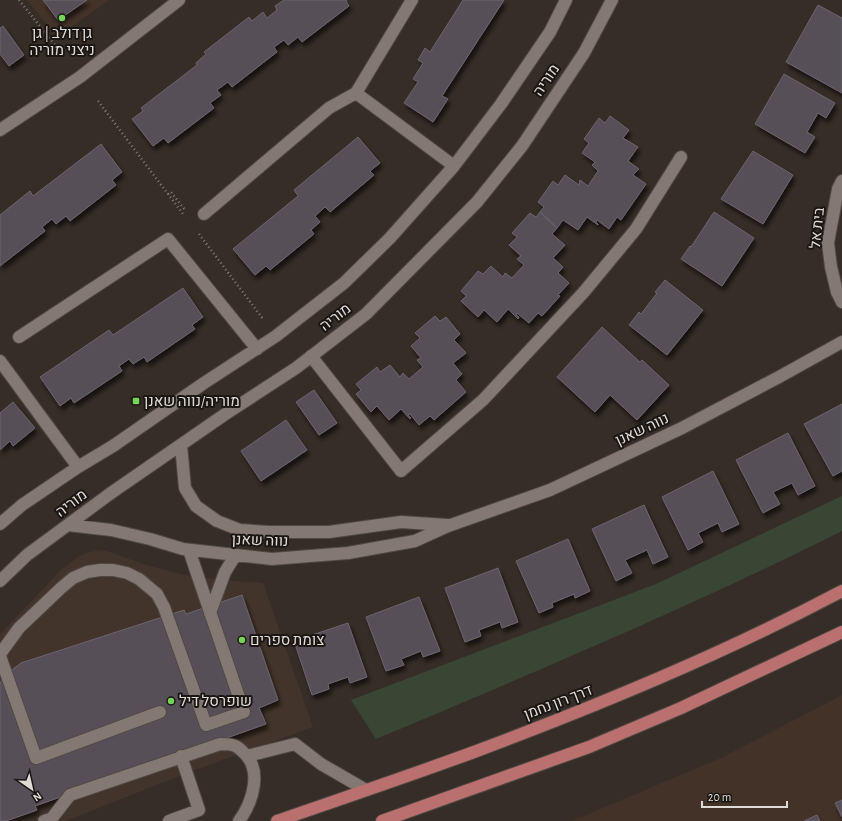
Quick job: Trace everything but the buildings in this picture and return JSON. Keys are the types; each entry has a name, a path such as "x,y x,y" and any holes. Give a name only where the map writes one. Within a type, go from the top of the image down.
{"main road":[{"name":"דרך רון נחמן","path":"277,821 472,752 582,711 667,675 798,614 842,591"},
{"path":"382,821 589,747 681,708 842,632"}],"street":[{"path":"0,130 80,77 179,0"},
{"path":"204,214 329,108 356,93 412,0"},
{"name":"מוריה","path":"0,524 22,506 78,467 114,446 276,336 344,283 390,238 454,166 501,104 550,32 566,0"},
{"name":"מוריה","path":"0,581 27,555 111,493 311,356 366,314 477,202 522,146 584,53 612,0"},
{"path":"356,93 454,166"},
{"path":"311,356 401,471 483,400 583,293 636,229 681,157"},
{"name":"בית אל","path":"842,181 838,189 828,243 831,267 837,292 842,302"},
{"path":"18,337 168,239 257,349"},
{"name":"נווה שאנן","path":"68,525 111,530 189,550 272,559 348,554 415,541 448,526 550,490 682,428 842,342"},
{"path":"0,361 78,467"},
{"name":"נווה שאנן","path":"181,445 185,488 196,506 217,521 240,530 269,532 329,532 401,522 448,526"},
{"path":"160,712 36,758 0,655 19,628 73,578 87,572 100,570 113,570 127,573 139,579 156,594 164,607 206,725 244,712 189,550"},
{"path":"210,613 224,572 235,556"},
{"path":"44,821 52,818 70,795 220,744 236,746 247,756 254,772 252,795 239,821"},
{"path":"247,756 295,744 321,764 366,790"},
{"path":"169,821 199,810 181,756"}],"path":[{"path":"19,0 62,55"},
{"path":"98,101 187,219"},
{"path":"197,232 263,320"}],"shaded area":[{"name":"גן דולב | גן ניצני מוריה","path":"27,0 109,0 57,37"},
{"path":"100,550 107,551 143,564 189,576 263,583 313,727 187,773 66,821 0,821 0,634 60,571 76,558 86,553"},
{"path":"842,695 842,821 572,821 723,757"}],"green space":[{"path":"842,496 842,531 669,613 376,739 351,700 656,584"}],"place":[{"name":"גן דולב | גן ניצני מוריה","path":"62,18"},
{"name":"מוריה/נווה שאנן","path":"136,401"},
{"name":"צומת ספרים","path":"242,640"},
{"name":"שופרסל דיל","path":"171,701"}]}
